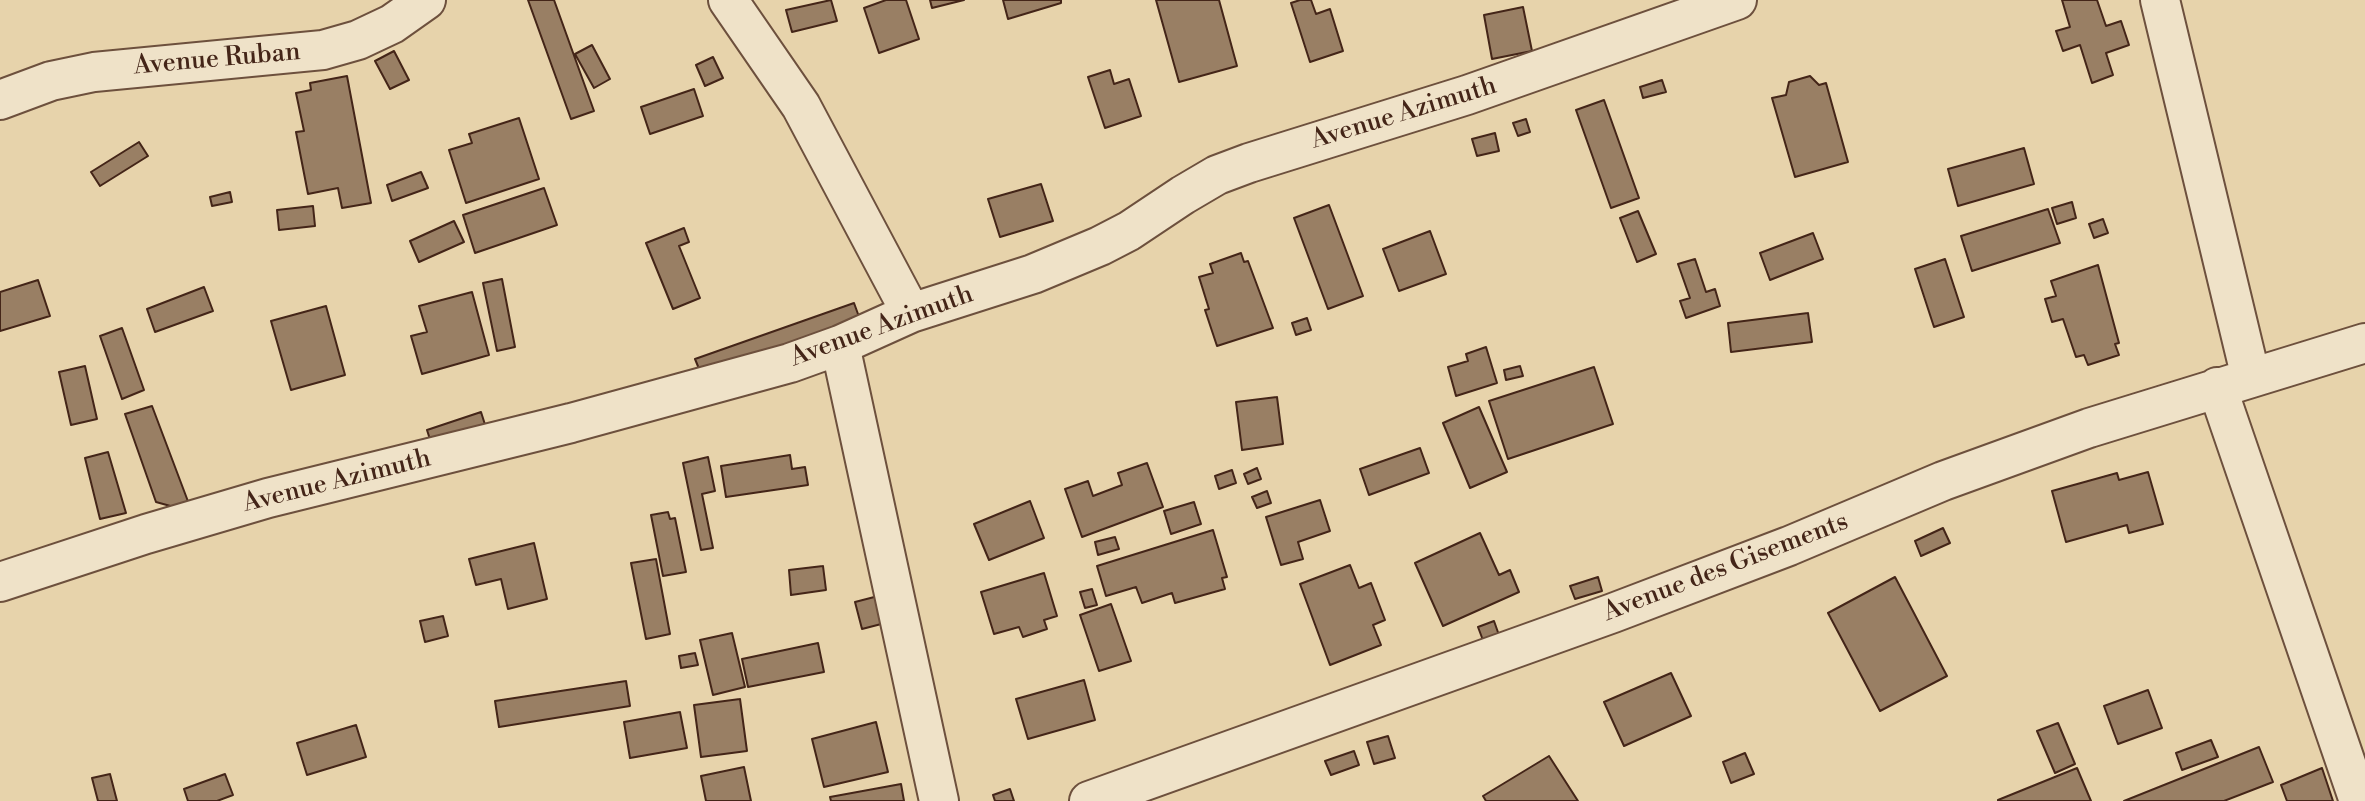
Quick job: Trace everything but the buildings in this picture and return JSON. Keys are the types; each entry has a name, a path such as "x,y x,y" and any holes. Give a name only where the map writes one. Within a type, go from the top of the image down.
{"street":[{"name":"Avenue Ruban","path":"0,100 51,81 94,72 323,50 358,40 392,24 426,0"},
{"path":"728,0 801,106 911,313"},
{"name":"Avenue Azimuth","path":"0,582 146,534 268,498 571,423 790,363 840,345 911,313 1033,274 1100,246 1129,231 1217,175 1467,95 1737,0"},
{"path":"2160,0 2234,382 2359,801"},
{"name":"Avenue des Gisements","path":"1089,801 1613,613 1789,546 1943,481 2077,432 2365,343"},
{"path":"840,345 939,801"}]}
